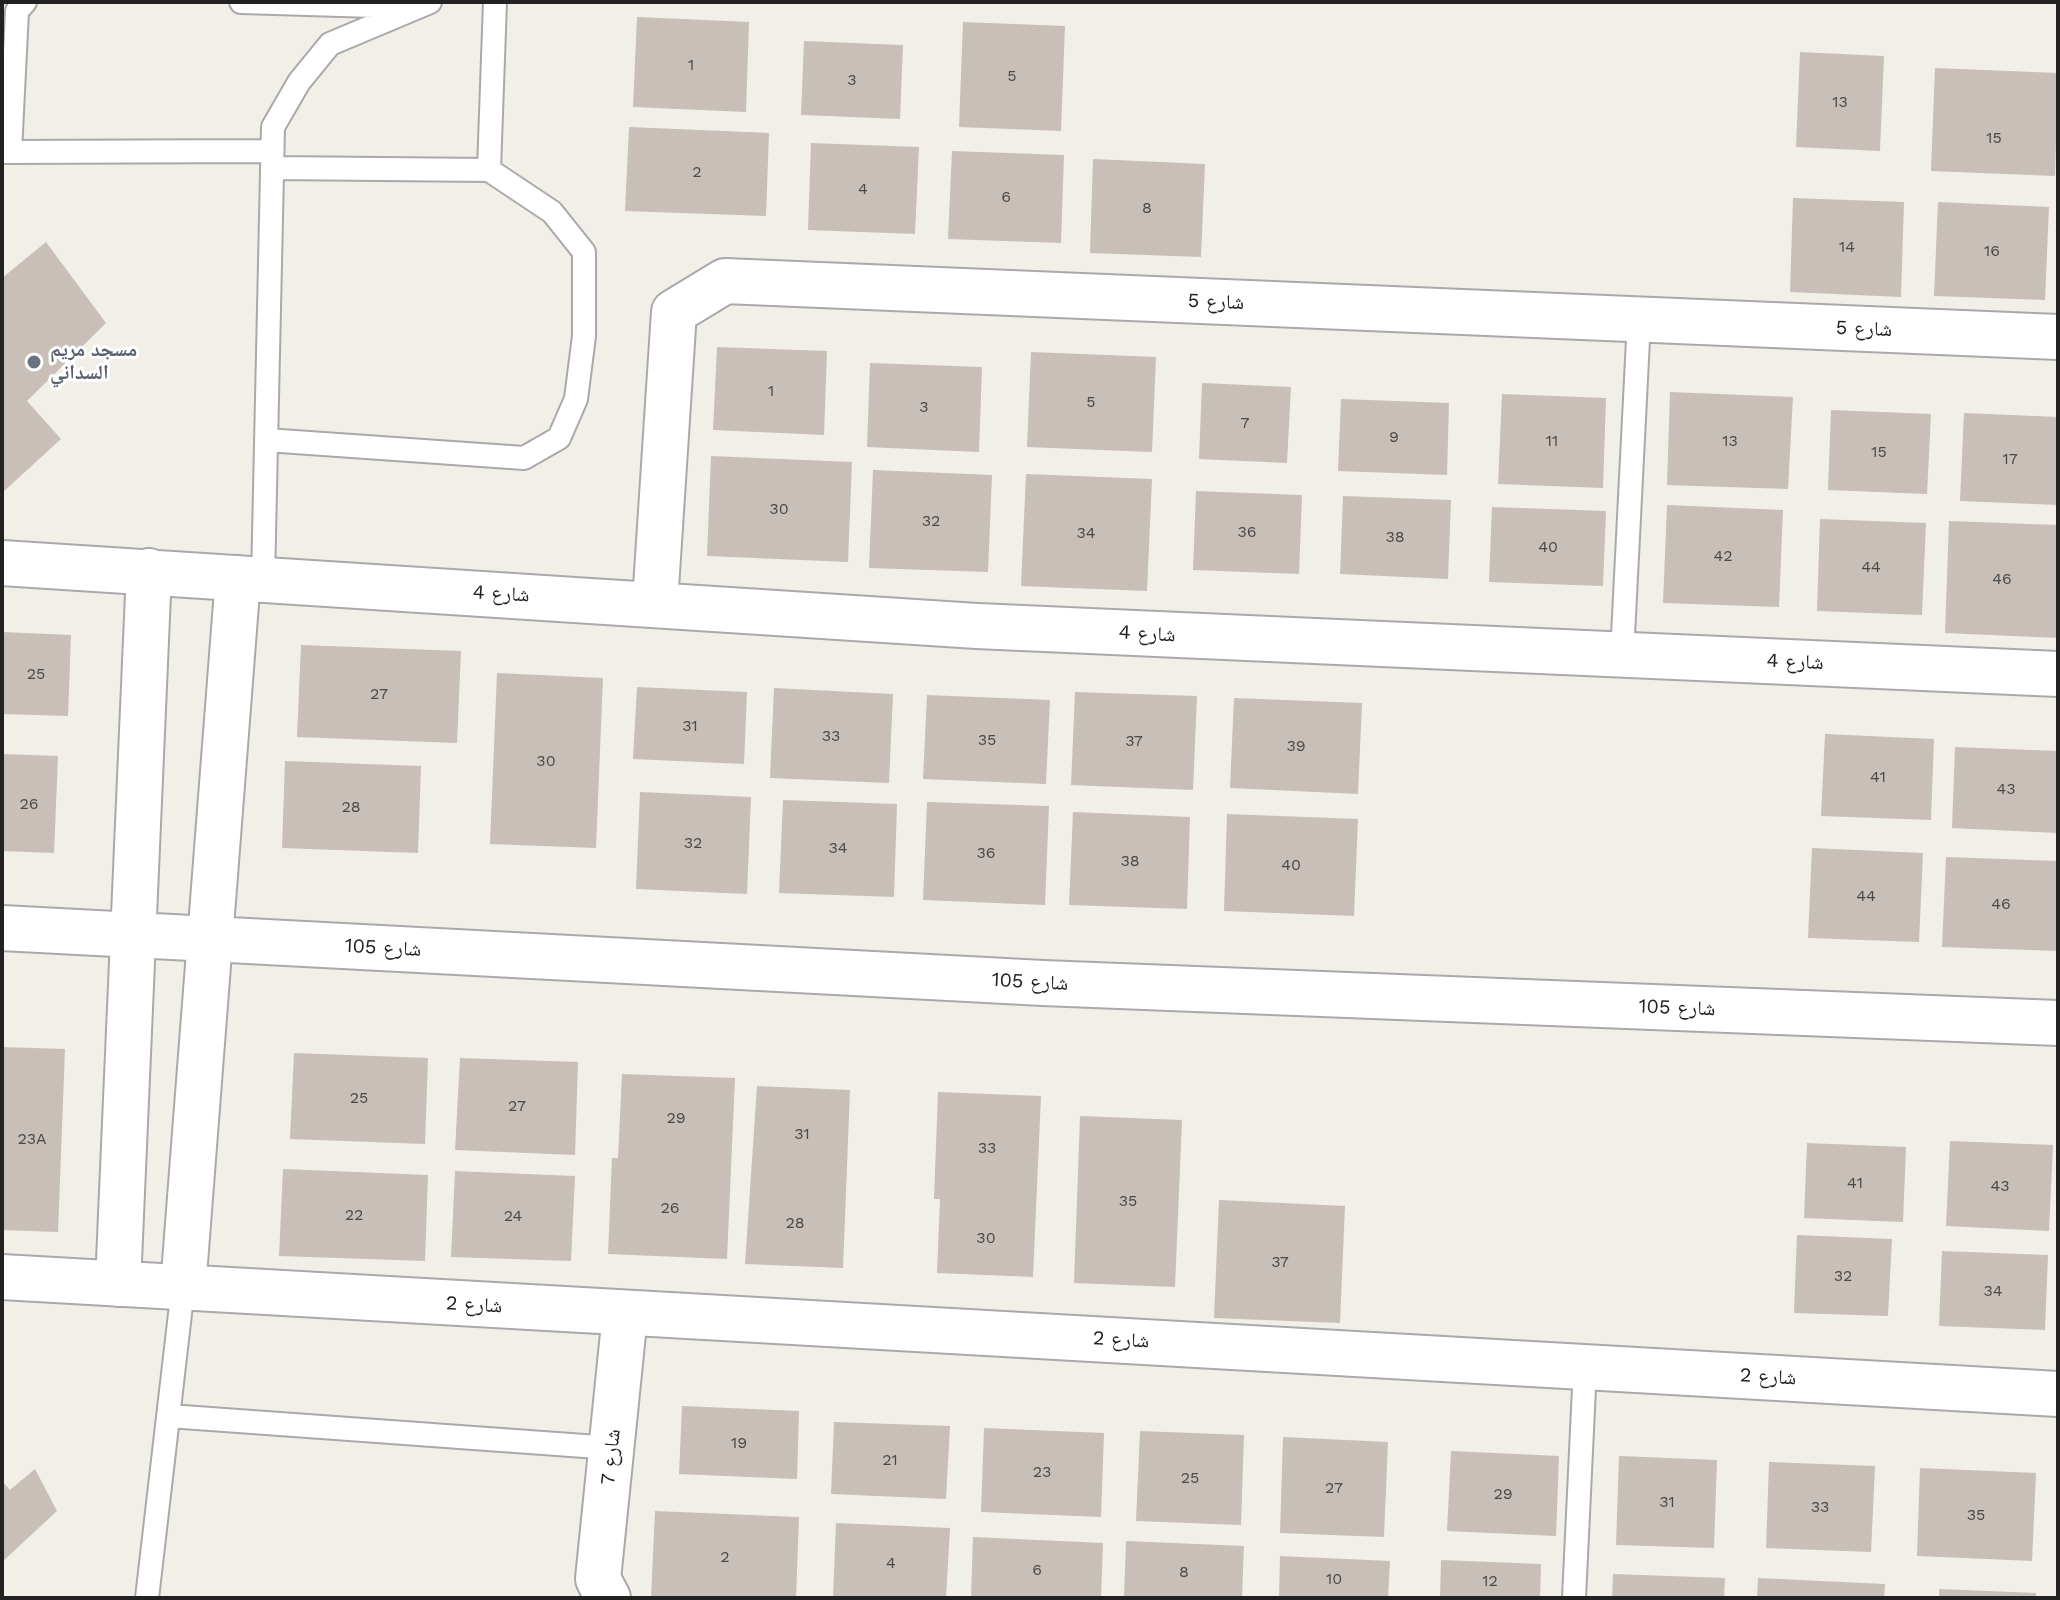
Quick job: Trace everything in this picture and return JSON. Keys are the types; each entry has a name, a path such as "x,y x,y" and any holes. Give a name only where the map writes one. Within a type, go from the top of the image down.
{"street":[{"name":"شارع 5","path":"655,603 674,312 725,281 2058,337"},
{"name":"شارع 4","path":"2,563 977,626 2058,674"},
{"path":"118,1284 149,571"},
{"path":"183,1288 212,939 250,579"},
{"name":"شارع 105","path":"2,928 1043,983 2058,1023"},
{"name":"شارع 2","path":"2,1277 2058,1394"},
{"name":"شارع 7","path":"608,1598 598,1579 625,1314"}],"lane":[{"path":"25,2 17,11 6,152 272,159 489,170 552,212 584,252 584,336 576,399 559,438 524,458 266,440"},
{"path":"241,2 424,5"},
{"path":"489,170 495,2"},
{"path":"250,579 266,440 273,127 299,82 330,44 424,5"},
{"path":"1622,655 1639,320"},
{"path":"147,1598 183,1288"},
{"path":"1574,1598 1585,1367"},
{"path":"169,1416 612,1448"}],"building":[{"path":"637,17 749,22 746,112 633,107"},
{"path":"963,22 1065,26 1061,131 959,127"},
{"path":"804,41 903,45 900,119 801,115"},
{"path":"1800,52 1884,56 1880,151 1796,147"},
{"path":"1935,68 2058,73 2055,176 1931,171"},
{"path":"629,127 769,133 766,216 625,211"},
{"path":"811,143 919,147 915,234 808,230"},
{"path":"952,151 1064,155 1061,243 948,239"},
{"path":"1093,159 1205,164 1201,257 1090,253"},
{"path":"1793,198 1904,202 1901,297 1790,292"},
{"path":"1938,202 2049,207 2045,300 1934,296"},
{"name":"مسجد مريم السداني","path":"46,242 106,323 27,401 61,439 2,493 2,278"},
{"path":"717,347 827,351 824,435 713,430"},
{"path":"1031,352 1156,357 1152,452 1027,447"},
{"path":"870,363 982,367 979,452 867,447"},
{"path":"1202,383 1291,387 1287,463 1199,459"},
{"path":"1670,392 1793,397 1788,489 1667,485"},
{"path":"1502,394 1606,398 1603,488 1498,484"},
{"path":"1341,399 1449,403 1447,475 1338,471"},
{"path":"1831,410 1931,414 1927,494 1828,490"},
{"path":"1964,413 2058,417 2058,505 1960,501"},
{"path":"711,456 852,462 848,562 707,556"},
{"path":"873,470 992,475 988,572 869,568"},
{"path":"1026,474 1152,479 1147,591 1021,586"},
{"path":"1196,491 1302,495 1299,574 1193,570"},
{"path":"1343,496 1451,500 1448,579 1340,574"},
{"path":"1667,505 1783,510 1779,607 1663,603"},
{"path":"1492,507 1606,511 1603,586 1489,582"},
{"path":"1820,519 1926,523 1922,615 1817,611"},
{"path":"1949,521 2058,525 2058,638 1945,633"},
{"path":"2,632 71,635 68,716 2,714"},
{"path":"301,645 461,651 457,743 297,737"},
{"path":"497,673 603,678 596,848 490,844"},
{"path":"637,687 747,692 744,764 633,759"},
{"path":"774,688 893,694 889,783 770,778"},
{"path":"1075,692 1197,696 1193,790 1071,785"},
{"path":"927,695 1050,700 1046,784 923,779"},
{"path":"1234,698 1362,703 1358,794 1230,788"},
{"path":"1825,734 1934,739 1931,820 1821,816"},
{"path":"1955,747 2058,751 2058,833 1952,828"},
{"path":"2,754 58,756 54,853 2,851"},
{"path":"285,761 421,766 418,853 282,848"},
{"path":"640,792 751,797 747,894 636,889"},
{"path":"783,800 897,804 894,897 779,893"},
{"path":"927,802 1049,806 1045,905 923,900"},
{"path":"1073,812 1190,817 1187,909 1069,905"},
{"path":"1227,814 1358,819 1354,916 1224,911"},
{"path":"1812,848 1923,853 1919,942 1808,938"},
{"path":"1946,857 2058,861 2058,951 1942,947"},
{"path":"2,1047 65,1049 58,1232 2,1230"},
{"path":"294,1053 428,1058 425,1144 290,1139"},
{"path":"460,1058 578,1062 575,1155 455,1150"},
{"path":"622,1074 735,1078 727,1259 608,1254 612,1158 618,1158"},
{"path":"757,1086 850,1090 843,1268 745,1264"},
{"path":"938,1092 1041,1096 1033,1277 937,1273 940,1199 934,1199"},
{"path":"1080,1116 1182,1120 1175,1287 1074,1283"},
{"path":"1950,1141 2053,1145 2049,1231 1946,1226"},
{"path":"1807,1143 1906,1147 1903,1222 1804,1218"},
{"path":"283,1169 428,1175 425,1261 279,1256"},
{"path":"455,1171 575,1176 571,1261 451,1257"},
{"path":"1219,1200 1345,1206 1340,1323 1214,1318"},
{"path":"1797,1235 1892,1239 1888,1316 1794,1313"},
{"path":"1942,1251 2048,1255 2045,1330 1939,1326"},
{"path":"682,1406 799,1411 797,1479 679,1474"},
{"path":"834,1422 950,1426 946,1499 831,1494"},
{"path":"984,1428 1104,1433 1101,1517 981,1512"},
{"path":"1140,1431 1244,1435 1241,1525 1136,1521"},
{"path":"1283,1437 1388,1442 1384,1537 1280,1533"},
{"path":"1451,1451 1559,1456 1556,1536 1447,1531"},
{"path":"1619,1456 1717,1460 1714,1548 1616,1545"},
{"path":"1769,1462 1875,1466 1871,1552 1766,1548"},
{"path":"1920,1468 2036,1473 2032,1561 1917,1556"},
{"path":"35,1469 57,1511 2,1562 2,1481 10,1490"},
{"path":"655,1511 799,1517 796,1598 651,1598"},
{"path":"836,1523 950,1528 946,1598 833,1598"},
{"path":"973,1537 1103,1543 1101,1598 971,1598"},
{"path":"1126,1541 1244,1546 1242,1598 1124,1598"},
{"path":"1280,1556 1390,1561 1388,1598 1279,1598"},
{"path":"1441,1560 1541,1564 1540,1598 1440,1598"},
{"path":"1613,1574 1725,1578 1724,1598 1612,1598"},
{"path":"1758,1578 1885,1584 1884,1598 1757,1598"},
{"path":"1939,1589 2036,1593 2036,1598 1939,1598"}],"place":[{"name":"مسجد مريم السداني","path":"34,362"}]}
